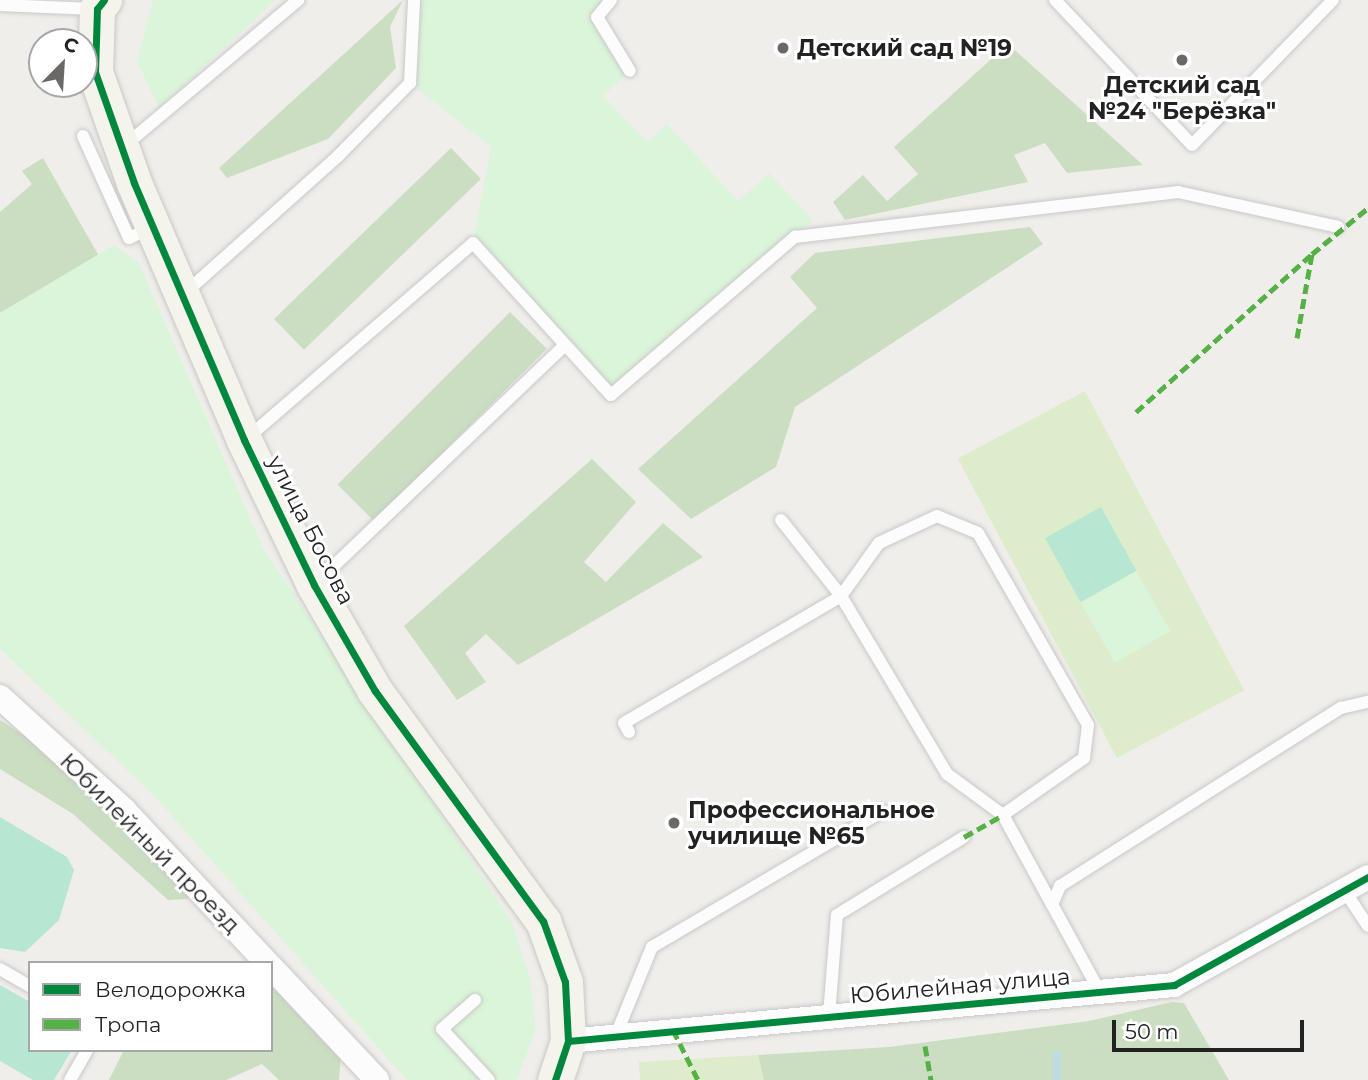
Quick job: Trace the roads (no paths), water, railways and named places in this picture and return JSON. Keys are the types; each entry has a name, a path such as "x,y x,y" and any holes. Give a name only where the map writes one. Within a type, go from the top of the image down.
{"street":[{"name":"улица Босова","path":"101,5 95,72 182,295 244,440 314,585 375,691 543,921 565,982 568,1041"},
{"name":"Юбилейный проезд","path":"0,696 124,810 265,961"},
{"name":"Юбилейная улица","path":"568,1041 829,1016 997,1006 1174,985 1368,877"},
{"path":"273,969 377,1080"},
{"path":"555,1080 568,1041"}],"lane":[{"path":"123,147 298,0"},
{"path":"182,295 338,156 410,83 414,0"},
{"path":"611,0 597,17 629,71"},
{"path":"1055,0 1192,145 1333,0"},
{"path":"0,5 101,5"},
{"path":"83,136 129,238 144,231"},
{"path":"244,440 473,243 611,396 795,237 1178,192 1338,227"},
{"path":"314,585 565,345"},
{"path":"629,732 624,723 841,596 879,543 937,516 978,533 1088,725 1084,758 1003,815"},
{"path":"781,520 841,596 947,774 1003,815 1100,992"},
{"path":"1052,905 1060,886 1341,708 1368,702"},
{"path":"616,1035 652,947 883,811"},
{"path":"829,1016 837,915 964,837"},
{"path":"1344,890 1368,926"},
{"path":"0,969 28,985"},
{"path":"475,1000 442,1028 489,1080"},
{"path":"70,1080 86,1052"}],"waterway":[{"path":"1057,1054 1057,1080"}],"place":[{"name":"Детский сад №19","path":"783,48"},
{"name":"Детский сад №24 \"Берёзка\"","path":"1182,60"},
{"name":"Профессиональное училище №65","path":"674,823"}]}
